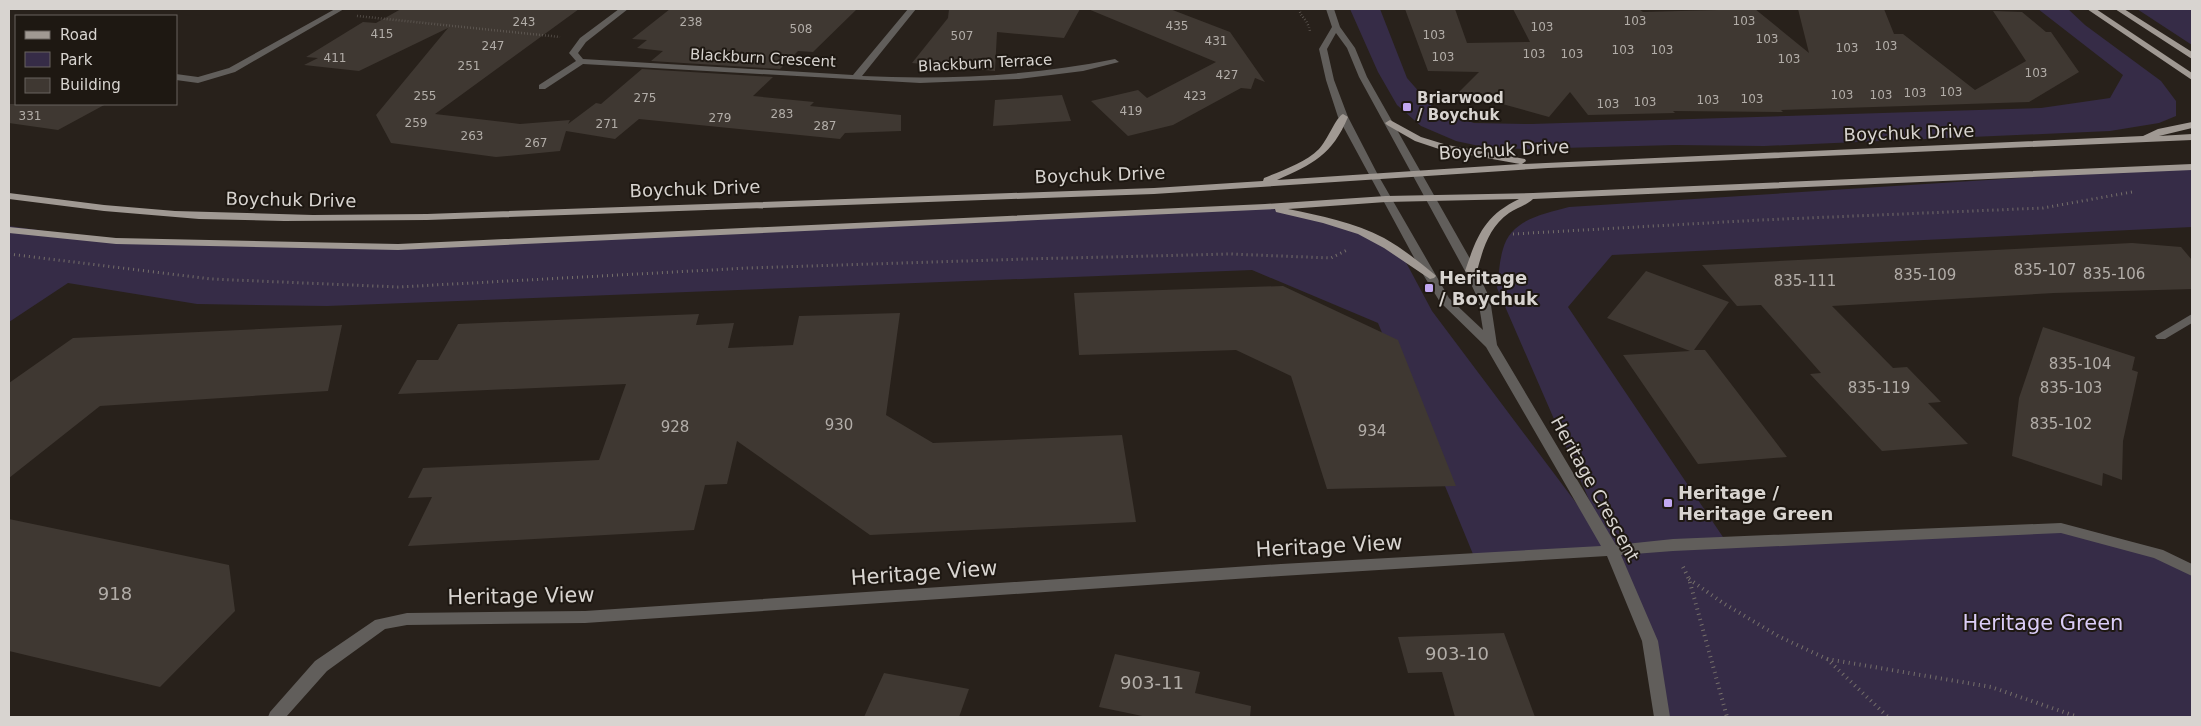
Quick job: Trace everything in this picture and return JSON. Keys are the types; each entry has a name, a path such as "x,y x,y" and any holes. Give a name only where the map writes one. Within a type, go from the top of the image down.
{"main road":[{"path":"2091,9 2192,77"},
{"path":"2119,9 2192,56"},
{"path":"2177,68 2192,82"},
{"path":"1261,184 1323,153 1336,134 1343,117"},
{"path":"1390,123 1418,139 1445,148 1548,165"},
{"path":"2142,141 2161,131 2192,125"},
{"name":"Boychuk Drive","path":"9,196 89,207 199,216 370,219 1154,191 1548,165 2192,138"},
{"path":"9,230 116,242 398,247 1266,207 1386,199 1534,196 2192,168"},
{"path":"1471,271 1481,239 1491,222 1506,209 1534,196"},
{"path":"1266,207 1322,220 1363,234 1401,253 1430,276"}],"street":[{"path":"178,77 198,80 232,70 340,9"},
{"path":"542,87 580,61 573,53 583,40 624,9"},
{"name":"Blackburn Crescent","path":"580,61 855,78 912,9"},
{"name":"Heritage Crescent","path":"1330,9 1336,27 1351,48 1363,77 1471,271 1484,299 1491,345"},
{"name":"Heritage Crescent","path":"1336,27 1323,49 1330,80 1343,117 1373,176 1444,300 1491,345 1612,551 1650,641 1662,717"},
{"name":"Blackburn Terrace","path":"855,78 891,80 1009,77 1062,72 1115,62"},
{"path":"2162,336 2192,318"},
{"path":"1612,551 1673,545 2061,528 2158,554 2192,570"},
{"name":"Heritage View","path":"276,717 321,666 381,624 407,619 585,617 1262,571 1612,551"}],"path":[{"path":"356,16 583,40"},
{"path":"1508,234 1760,220 2043,208 2137,191"},
{"path":"9,254 211,279 398,287 748,268 1026,259 1230,254 1332,258 1361,243 1363,234"},
{"path":"1727,717 1689,579 1722,603 1770,631 1827,659 1991,687 2078,717"},
{"path":"1827,659 1888,717"}],"green space":[{"path":"1350,9 1380,9 1407,78 1435,110 1474,123 1531,124 2041,108 2110,98 2123,75 2038,9 2068,9 2085,25 2161,81 2176,101 2176,116 2159,123 2110,131 1764,146 1675,145 1522,149 1479,146 1456,141 1421,126 1397,105 1378,72"},
{"path":"2137,9 2192,9 2192,45"},
{"name":"Heritage Green","path":"2173,168 2192,170 2192,227 1612,255 1568,307 1727,543 2061,528 2158,554 2192,570 2192,717 1662,717 1650,641 1612,551 1475,559 1378,323 1252,270 327,306 197,304 68,283 9,322 9,226 116,241 398,247 1265,207 1322,220 1363,233 1401,253 1432,311 1610,548 1497,288 1503,249 1507,239 1521,224 1539,215 1569,207"}],"building":[{"path":"401,9 579,9 435,114 520,124 570,120 568,124 596,103 601,104 642,69 773,77 753,96 814,102 810,106 901,115 901,131 845,133 840,139 639,119 615,139 566,131 560,151 496,157 391,143 376,115 448,28 359,71 304,65 318,58 306,57 363,22 376,23"},
{"path":"670,9 857,9 813,52 798,51 780,69 651,61 663,51 637,48 647,40 632,39"},
{"path":"949,9 1080,9 1064,38 997,32 995,71 912,63 948,18"},
{"path":"1088,9 1170,9 1230,32 1265,82 1255,78 1251,89 1241,88 1173,125 1128,136 1091,101 1138,90 1147,98 1216,62"},
{"path":"1405,9 1455,9 1467,43 1530,42 1513,9 1639,9 1643,12 1755,9 1809,53 1798,9 1884,9 1894,34 1903,34 1975,90 2026,61 1993,11 2022,12 2046,32 2051,32 2079,72 2029,102 1781,110 1783,112 1673,111 1675,113 1588,115 1570,92 1549,117 1459,92 1479,72 1428,71"},
{"path":"1062,95 1071,121 993,126 995,100"},
{"path":"9,104 104,105 58,130 9,123"},
{"path":"2132,243 2181,247 2192,260 2192,289 2054,293 1832,306 1893,368 1907,367 1941,402 1928,403 1968,444 1882,451 1810,374 1821,373 1761,305 1737,306 1702,265"},
{"path":"1646,271 1729,302 1694,350 1705,350 1787,457 1698,464 1623,355 1690,351 1607,318"},
{"path":"1283,286 1398,340 1456,486 1327,489 1291,376 1236,350 1079,355 1074,293"},
{"path":"900,313 886,415 933,443 1122,435 1136,522 870,535 737,441 727,484 705,485 694,530 408,546 432,497 408,498 423,468 599,460 626,384 398,394 417,360 438,360 458,324 699,314 696,325 734,323 728,348 793,345 799,316"},
{"path":"342,325 328,391 100,406 9,478 9,383 73,338"},
{"path":"2043,327 2135,357 2132,370 2138,372 2123,441 2122,480 2103,473 2102,486 2012,456 2019,398"},
{"path":"9,519 229,565 235,611 160,687 9,651"},
{"path":"1504,633 1535,717 1455,717 1442,672 1408,673 1398,637"},
{"path":"1115,654 1200,672 1195,693 1251,706 1250,717 1147,717 1099,707"},
{"path":"884,673 969,689 959,717 864,717"}],"place":[{"name":"Briarwood / Boychuk","path":"1407,107"},
{"name":"Heritage / Boychuk","path":"1429,288"},
{"name":"Heritage / Heritage Green","path":"1668,503"}]}
